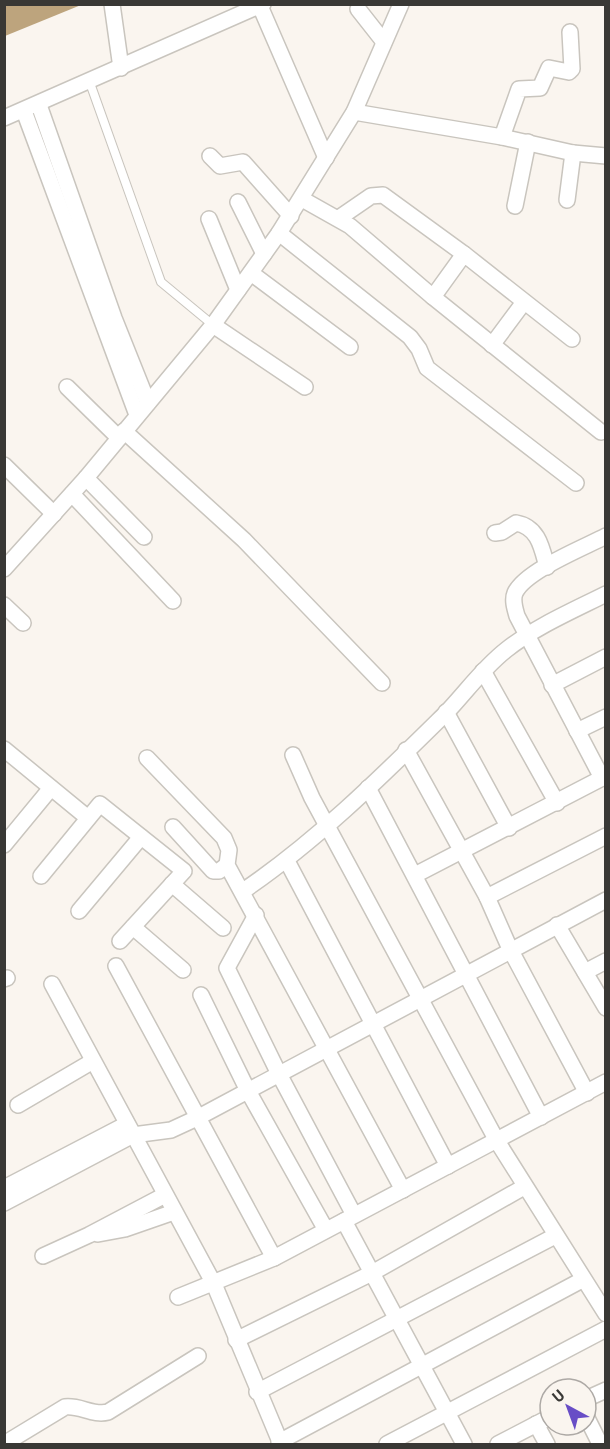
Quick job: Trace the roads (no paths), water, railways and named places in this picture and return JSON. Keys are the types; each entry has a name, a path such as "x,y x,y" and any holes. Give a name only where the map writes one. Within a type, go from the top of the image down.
{"street":[{"path":"112,4 121,68"},
{"path":"4,569 86,478 213,325 252,273 302,199 354,112 401,4"},
{"path":"4,118 39,105 262,5 326,159"},
{"path":"358,9 384,42"},
{"path":"502,137 519,89 523,87 540,88 549,68 568,72 573,69 570,32"},
{"path":"39,105 114,318 148,403"},
{"path":"24,111 137,415"},
{"path":"354,112 502,137 573,153 606,156"},
{"path":"515,206 528,142"},
{"path":"567,200 573,153"},
{"path":"210,156 220,166 243,162 291,216"},
{"path":"339,218 371,196 383,195 464,254 572,339"},
{"path":"302,199 339,218 601,432"},
{"path":"238,202 264,254"},
{"path":"209,219 238,290"},
{"path":"279,233 410,337 420,349 427,368 576,483"},
{"path":"433,297 464,254"},
{"path":"252,273 350,347"},
{"path":"492,345 524,302"},
{"path":"213,325 305,387"},
{"path":"67,387 244,540 382,683"},
{"path":"4,465 54,514"},
{"path":"86,478 144,537"},
{"path":"72,494 173,601"},
{"path":"495,533 502,532 516,523 529,528 542,545 547,567"},
{"path":"415,875 604,777 552,685 517,616 514,596 532,576 606,536"},
{"path":"243,891 287,861 328,827 446,712 483,671 527,635 606,594"},
{"path":"4,605 23,622"},
{"path":"552,685 606,657"},
{"path":"483,671 557,803"},
{"path":"446,712 509,828"},
{"path":"577,731 606,717"},
{"path":"406,750 487,897 510,949 586,1093"},
{"path":"293,755 305,785 418,999 524,1187 606,1314"},
{"path":"7,756 88,818"},
{"path":"147,758 224,838 229,850 227,865 256,915 326,1051 404,1190"},
{"path":"4,845 51,788"},
{"path":"368,788 541,1117"},
{"path":"41,876 100,804 184,872 120,941"},
{"path":"173,827 213,871 219,871 227,865"},
{"path":"487,897 606,836"},
{"path":"79,911 141,837"},
{"path":"287,861 448,1166"},
{"path":"172,884 223,928"},
{"path":"4,1188 130,1130 171,1130 197,1118 326,1051 464,973 606,900"},
{"path":"256,915 227,968 349,1218 372,1273 464,1444"},
{"path":"557,925 606,1008"},
{"path":"133,927 183,970"},
{"path":"585,972 606,961"},
{"path":"116,966 274,1258"},
{"path":"52,984 214,1284 280,1443 582,1280"},
{"path":"201,995 248,1091 326,1230"},
{"path":"18,1105 93,1061"},
{"path":"178,1297 274,1258 606,1082"},
{"path":"4,1203 130,1130"},
{"path":"236,1340 372,1273 524,1187"},
{"path":"43,1256 165,1195"},
{"path":"89,1235 125,1228 174,1212"},
{"path":"257,1392 555,1236"},
{"path":"387,1444 606,1329"},
{"path":"4,1444 65,1407 74,1406 101,1414 108,1412 198,1356"},
{"path":"498,1444 538,1423"}],"lane":[{"path":"90,82 161,282 213,325"}]}
